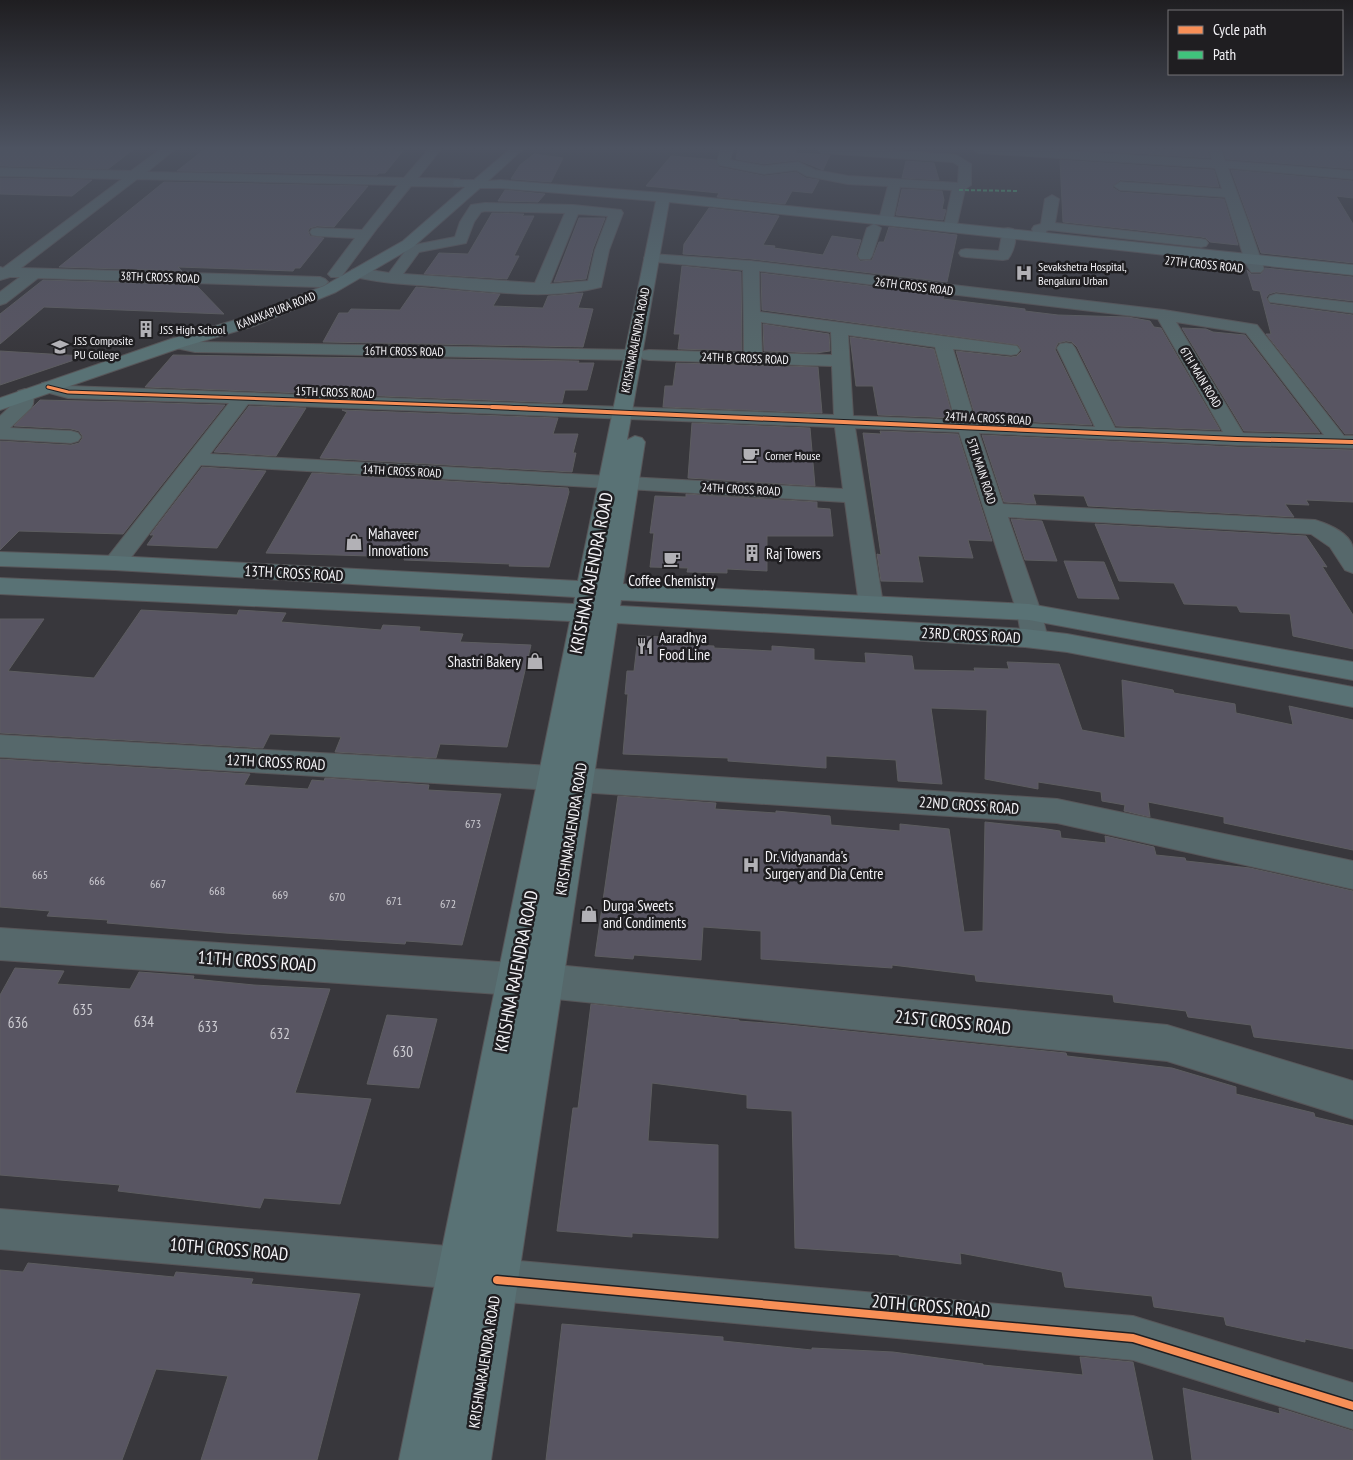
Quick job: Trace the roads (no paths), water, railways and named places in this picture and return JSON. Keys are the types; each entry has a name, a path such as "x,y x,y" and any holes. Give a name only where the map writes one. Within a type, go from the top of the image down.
{"main road":[{"name":"KANAKAPURA ROAD","path":"0,395 282,298 336,274 423,217"},
{"name":"KANAKAPURA ROAD","path":"0,404 176,343 248,322 330,289 408,244 438,217"},
{"name":"KRISHNARAJENDRA ROAD","path":"618,483 665,217"},
{"name":"27TH CROSS ROAD","path":"788,217 874,228 1008,237 1253,264 1353,270"},
{"name":"27TH CROSS ROAD","path":"851,217 951,226 1008,237 1047,233 1353,280"},
{"name":"KRISHNA RAJENDRA ROAD","path":"597,602 618,483"},
{"name":"13TH CROSS ROAD","path":"0,559 115,563 597,602"},
{"name":"13TH CROSS ROAD","path":"0,586 597,602"},
{"name":"KRISHNARAJENDRA ROAD","path":"467,1460 478,1274 597,602"},
{"name":"23RD CROSS ROAD","path":"597,602 872,604 1029,612 1353,671"},
{"name":"23RD CROSS ROAD","path":"597,602 1035,639 1353,698"},
{"path":"423,1460 478,1274"}],"street":[{"path":"2,274 79,217"},
{"path":"336,274 380,217"},
{"path":"392,279 414,249 460,240 470,217"},
{"path":"540,289 570,217"},
{"path":"358,273 392,279 540,289 585,288 595,284 602,250 614,217"},
{"path":"951,226 953,217"},
{"path":"1049,217 1047,233 1201,243"},
{"path":"1239,217 1253,264"},
{"path":"865,256 874,228"},
{"path":"317,232 366,234"},
{"path":"966,253 1003,256 1006,252 1008,237"},
{"name":"26TH CROSS ROAD","path":"658,259 751,266 1164,315 1251,329 1346,442"},
{"path":"751,266 753,358"},
{"path":"1,299 35,273"},
{"name":"38TH CROSS ROAD","path":"2,274 134,276 189,283 320,282"},
{"path":"20,286 120,288 134,276"},
{"path":"163,288 189,283 212,289 220,295"},
{"path":"1276,299 1353,308"},
{"name":"6TH MAIN ROAD","path":"1164,315 1238,439"},
{"path":"752,316 942,343 1011,350"},
{"path":"839,329 844,422 872,604"},
{"name":"16TH CROSS ROAD","path":"176,343 195,347 640,355"},
{"name":"5TH MAIN ROAD","path":"942,343 967,427 1029,612 1035,639"},
{"path":"1066,348 1108,433"},
{"name":"24TH B CROSS ROAD","path":"640,355 841,361"},
{"name":"15TH CROSS ROAD","path":"48,388 68,392 631,412"},
{"path":"0,427 24,404 25,395"},
{"path":"115,563 242,399"},
{"name":"24TH A CROSS ROAD","path":"631,412 1238,439 1346,442"},
{"path":"0,433 71,436"},
{"name":"14TH CROSS ROAD","path":"195,459 618,483"},
{"name":"24TH CROSS ROAD","path":"618,483 855,496"},
{"path":"994,510 1315,527 1330,533 1339,541 1353,565"},
{"name":"12TH CROSS ROAD","path":"0,746 566,779"},
{"name":"22ND CROSS ROAD","path":"566,779 1057,811 1353,875"},
{"name":"11TH CROSS ROAD","path":"0,944 530,980"},
{"name":"21ST CROSS ROAD","path":"530,980 1167,1043 1353,1100"},
{"name":"10TH CROSS ROAD","path":"0,1230 478,1274"},
{"name":"20TH CROSS ROAD","path":"478,1274 1133,1338 1353,1406"}],"place":[{"name":"Sevakshetra Hospital, Bengaluru Urban","path":"1024,273"},
{"name":"JSS High School","path":"146,329"},
{"name":"JSS Composite PU College","path":"60,347"},
{"name":"Corner House","path":"751,455"},
{"name":"Mahaveer Innovations","path":"354,542"},
{"name":"Raj Towers","path":"752,553"},
{"name":"Coffee Chemistry","path":"672,559"},
{"name":"Aaradhya Food Line","path":"645,646"},
{"name":"Shastri Bakery","path":"535,661"},
{"name":"Dr. Vidyananda's Surgery and Dia Centre","path":"751,865"},
{"name":"Durga Sweets and Condiments","path":"589,914"}]}
